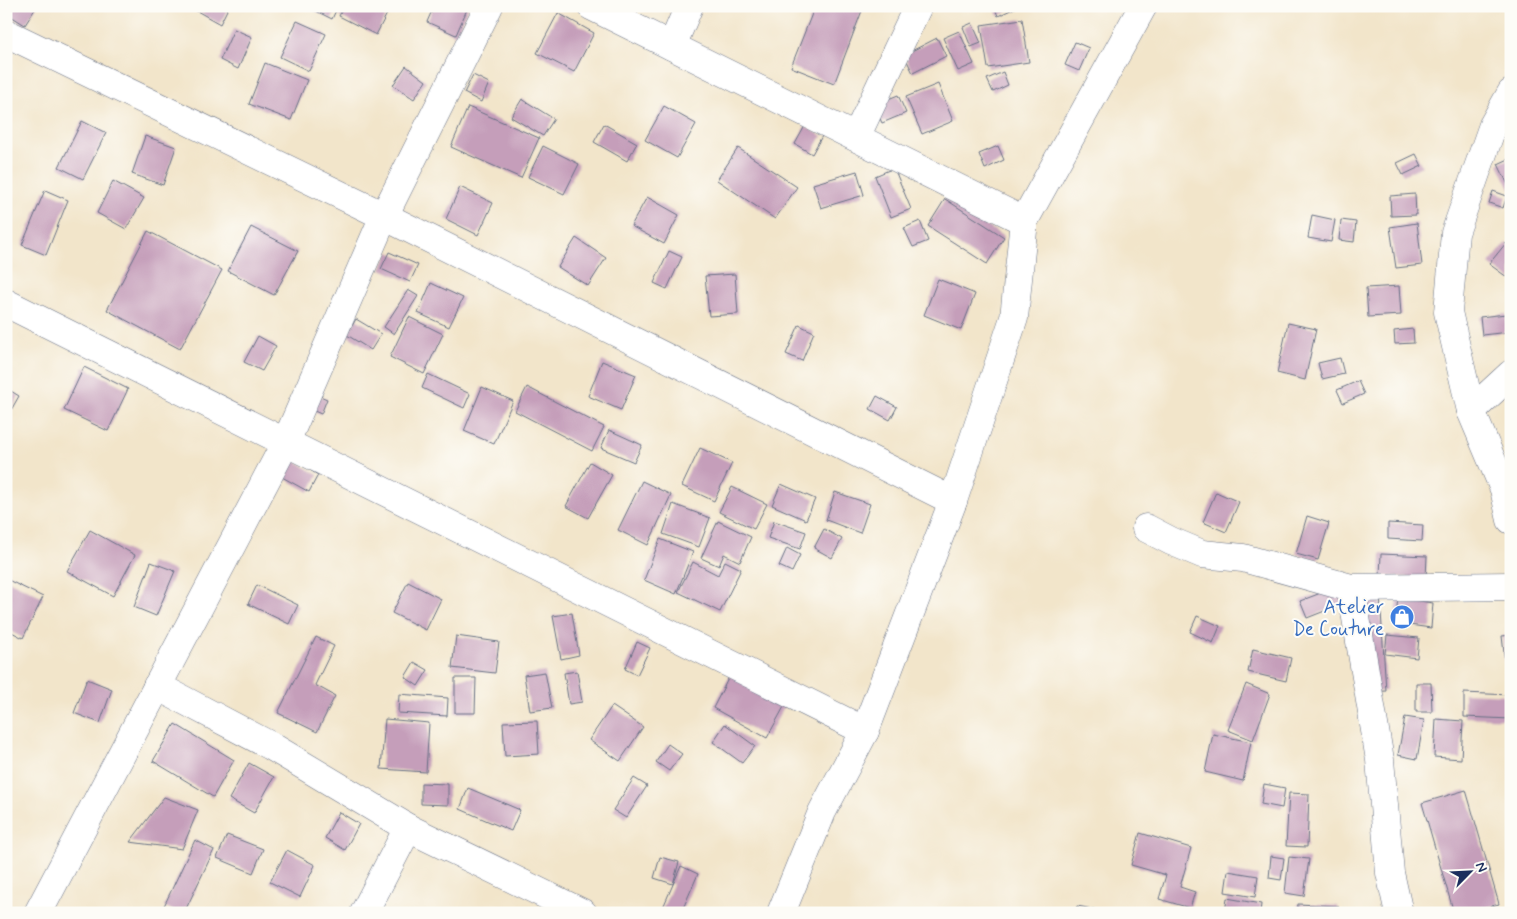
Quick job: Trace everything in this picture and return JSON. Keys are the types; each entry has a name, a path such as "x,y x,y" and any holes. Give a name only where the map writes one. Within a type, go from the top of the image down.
{"street":[{"path":"38,913 286,442 384,216 489,6"},
{"path":"591,6 1024,221"},
{"path":"672,46 689,6"},
{"path":"856,137 918,6"},
{"path":"781,913 822,812 865,731 953,501 1014,318 1024,221 1143,6"},
{"path":"6,33 384,216 953,501"},
{"path":"1511,93 1493,125 1456,233 1448,312 1471,411 1504,489 1511,520"},
{"path":"6,303 865,731"},
{"path":"1471,411 1511,374"},
{"path":"1146,528 1202,554 1243,558 1351,588 1511,586"},
{"path":"1351,588 1380,760 1390,873 1399,913"},
{"path":"157,686 271,746 408,828 583,913"},
{"path":"364,913 408,828"}],"building":[{"path":"6,6 37,6 25,25 6,13"},
{"path":"188,6 229,6 220,24"},
{"path":"306,6 338,6 332,19"},
{"path":"344,6 391,6 376,35 339,16"},
{"path":"434,6 468,7 456,35 427,22"},
{"path":"815,6 858,6 863,8 834,84 791,67"},
{"path":"994,6 1019,6 998,16"},
{"path":"558,13 594,33 574,72 537,53"},
{"path":"1022,19 1029,62 988,68 981,25"},
{"path":"297,21 326,34 309,71 280,57"},
{"path":"972,23 981,43 971,47 963,27"},
{"path":"234,29 252,37 238,69 220,60"},
{"path":"959,31 974,64 958,71 943,38"},
{"path":"937,38 946,56 913,73 904,55"},
{"path":"1075,42 1089,48 1079,71 1065,65"},
{"path":"265,63 307,80 291,120 249,104"},
{"path":"406,66 426,81 414,99 393,85"},
{"path":"1003,72 1008,85 993,92 987,79"},
{"path":"473,75 489,83 481,102 464,93"},
{"path":"938,84 953,121 922,134 906,97"},
{"path":"898,95 906,113 882,123 874,105"},
{"path":"522,99 554,119 543,136 511,117"},
{"path":"664,106 696,124 677,158 645,140"},
{"path":"468,107 539,138 521,178 451,147"},
{"path":"82,121 106,133 83,179 59,167"},
{"path":"604,124 637,143 627,161 594,142"},
{"path":"805,126 822,136 812,154 795,144"},
{"path":"145,136 176,147 163,185 132,174"},
{"path":"543,146 579,164 564,194 528,177"},
{"path":"998,146 1004,160 985,169 979,154"},
{"path":"738,148 797,187 775,219 717,180"},
{"path":"1416,154 1422,166 1403,175 1397,163"},
{"path":"1511,158 1511,191 1498,164"},
{"path":"894,168 911,209 891,217 875,176"},
{"path":"857,171 864,195 821,208 813,184"},
{"path":"113,181 144,198 126,229 97,213"},
{"path":"460,187 493,203 478,235 446,219"},
{"path":"45,190 68,200 46,255 22,245"},
{"path":"1493,191 1507,196 1503,208 1489,203"},
{"path":"1415,194 1416,215 1391,216 1390,196"},
{"path":"647,197 679,215 664,244 631,226"},
{"path":"945,199 1004,237 987,264 928,226"},
{"path":"1312,215 1335,220 1331,242 1308,238"},
{"path":"1341,220 1356,222 1354,242 1339,240"},
{"path":"920,221 928,241 913,247 904,228"},
{"path":"1417,223 1422,265 1396,268 1390,227"},
{"path":"251,227 298,251 274,295 228,271"},
{"path":"148,231 222,270 180,349 107,310"},
{"path":"576,238 606,258 588,286 558,267"},
{"path":"1506,243 1511,247 1511,280 1489,264"},
{"path":"669,251 682,257 667,289 654,283"},
{"path":"389,252 418,265 410,282 381,269"},
{"path":"735,274 738,314 709,316 705,276"},
{"path":"938,279 975,294 961,330 924,315"},
{"path":"431,283 463,298 449,327 418,313"},
{"path":"1399,286 1401,315 1368,317 1366,288"},
{"path":"408,290 418,296 394,334 384,327"},
{"path":"1506,314 1509,332 1482,335 1480,317"},
{"path":"409,317 443,334 424,374 390,357"},
{"path":"356,319 381,334 371,350 347,335"},
{"path":"1288,323 1316,329 1305,380 1277,373"},
{"path":"799,325 814,332 802,361 786,354"},
{"path":"1413,329 1414,343 1395,344 1394,331"},
{"path":"258,336 276,346 262,371 244,362"},
{"path":"1340,358 1344,374 1322,379 1318,363"},
{"path":"602,361 636,375 621,410 588,396"},
{"path":"84,367 128,389 108,431 64,410"},
{"path":"428,374 470,394 464,408 422,388"},
{"path":"1358,381 1364,394 1343,403 1337,390"},
{"path":"482,387 513,401 494,444 464,431"},
{"path":"527,387 604,427 592,451 515,411"},
{"path":"6,388 19,396 6,419"},
{"path":"311,392 327,399 321,414 305,407"},
{"path":"877,396 897,407 890,420 870,409"},
{"path":"609,430 642,445 634,462 601,448"},
{"path":"700,448 732,463 714,501 682,486"},
{"path":"292,459 318,475 309,492 282,477"},
{"path":"590,462 612,475 588,518 566,506"},
{"path":"642,481 671,495 648,545 618,530"},
{"path":"781,484 815,499 806,520 772,505"},
{"path":"732,487 767,504 754,529 719,512"},
{"path":"835,492 870,504 860,533 826,520"},
{"path":"1216,492 1239,502 1226,532 1203,522"},
{"path":"673,504 710,518 699,547 663,534"},
{"path":"1307,516 1329,523 1318,560 1296,554"},
{"path":"718,521 751,537 740,562 724,554 719,566 701,558"},
{"path":"774,521 806,532 800,549 768,538"},
{"path":"1388,523 1423,525 1422,541 1388,539"},
{"path":"824,529 842,539 832,558 814,548"},
{"path":"90,530 135,555 113,596 67,571"},
{"path":"660,539 693,552 676,594 644,580"},
{"path":"787,548 800,555 792,572 779,566"},
{"path":"1381,554 1427,556 1426,578 1380,576"},
{"path":"725,561 741,569 720,612 678,592 693,562 718,575"},
{"path":"151,562 175,571 156,616 134,607"},
{"path":"6,579 43,597 23,638 6,629"},
{"path":"408,582 441,599 426,630 392,613"},
{"path":"257,585 298,605 289,624 248,604"},
{"path":"1339,586 1345,603 1307,618 1300,601"},
{"path":"1380,595 1386,691 1367,692 1361,596"},
{"path":"1398,598 1433,603 1431,628 1395,623"},
{"path":"572,613 579,655 561,659 553,616"},
{"path":"1197,616 1220,626 1213,643 1190,632"},
{"path":"1387,635 1419,638 1417,658 1385,654"},
{"path":"1511,635 1511,669 1506,670 1502,636"},
{"path":"456,636 499,642 495,673 452,668"},
{"path":"316,637 334,646 315,685 335,696 317,732 278,713"},
{"path":"637,642 650,648 637,675 625,669"},
{"path":"1253,649 1291,658 1286,681 1248,672"},
{"path":"414,662 428,670 418,686 405,677"},
{"path":"577,671 582,702 569,704 564,673"},
{"path":"545,672 552,708 530,711 524,675"},
{"path":"730,675 785,705 767,738 713,708"},
{"path":"455,678 476,678 475,713 455,713"},
{"path":"87,679 112,689 100,723 74,713"},
{"path":"1416,683 1431,683 1432,712 1416,712"},
{"path":"1246,684 1270,694 1253,740 1228,730"},
{"path":"1464,693 1511,695 1511,719 1464,717"},
{"path":"399,694 448,698 447,716 398,713"},
{"path":"612,706 643,727 620,761 589,740"},
{"path":"1405,717 1424,720 1417,759 1398,755"},
{"path":"385,719 429,723 426,772 381,769"},
{"path":"1436,719 1463,721 1461,759 1434,757"},
{"path":"537,721 539,754 505,756 503,722"},
{"path":"175,724 234,760 213,797 153,761"},
{"path":"725,724 755,746 742,763 713,742"},
{"path":"1213,734 1251,742 1243,781 1205,772"},
{"path":"668,744 682,754 669,771 656,762"},
{"path":"249,763 274,777 254,813 229,799"},
{"path":"634,778 647,786 626,818 613,810"},
{"path":"421,783 448,784 448,805 421,804"},
{"path":"1264,784 1285,788 1282,808 1261,804"},
{"path":"468,788 520,810 511,831 460,809"},
{"path":"1466,790 1499,904 1468,913 1454,913 1422,803"},
{"path":"1289,793 1309,794 1307,847 1286,846"},
{"path":"164,797 198,810 182,849 130,842"},
{"path":"339,812 359,824 345,850 325,838"},
{"path":"1140,833 1191,848 1180,887 1195,892 1190,908 1159,899 1166,875 1131,865"},
{"path":"227,835 263,849 253,873 217,858"},
{"path":"195,840 214,850 184,913 178,913 164,906"},
{"path":"287,850 315,865 300,897 270,882"},
{"path":"1271,856 1284,858 1281,880 1269,878"},
{"path":"660,857 679,862 673,884 654,878"},
{"path":"1289,857 1309,859 1304,896 1285,893"},
{"path":"681,866 698,874 681,913 663,913 661,912"},
{"path":"1228,871 1258,876 1255,897 1225,892"},
{"path":"1227,898 1261,904 1260,913 1225,913"},
{"path":"1298,904 1338,906 1338,913 1297,913"},
{"path":"1077,906 1098,910 1097,913 1075,913"}],"place":[{"name":"Atelier De Couture","path":"1402,617"}]}
